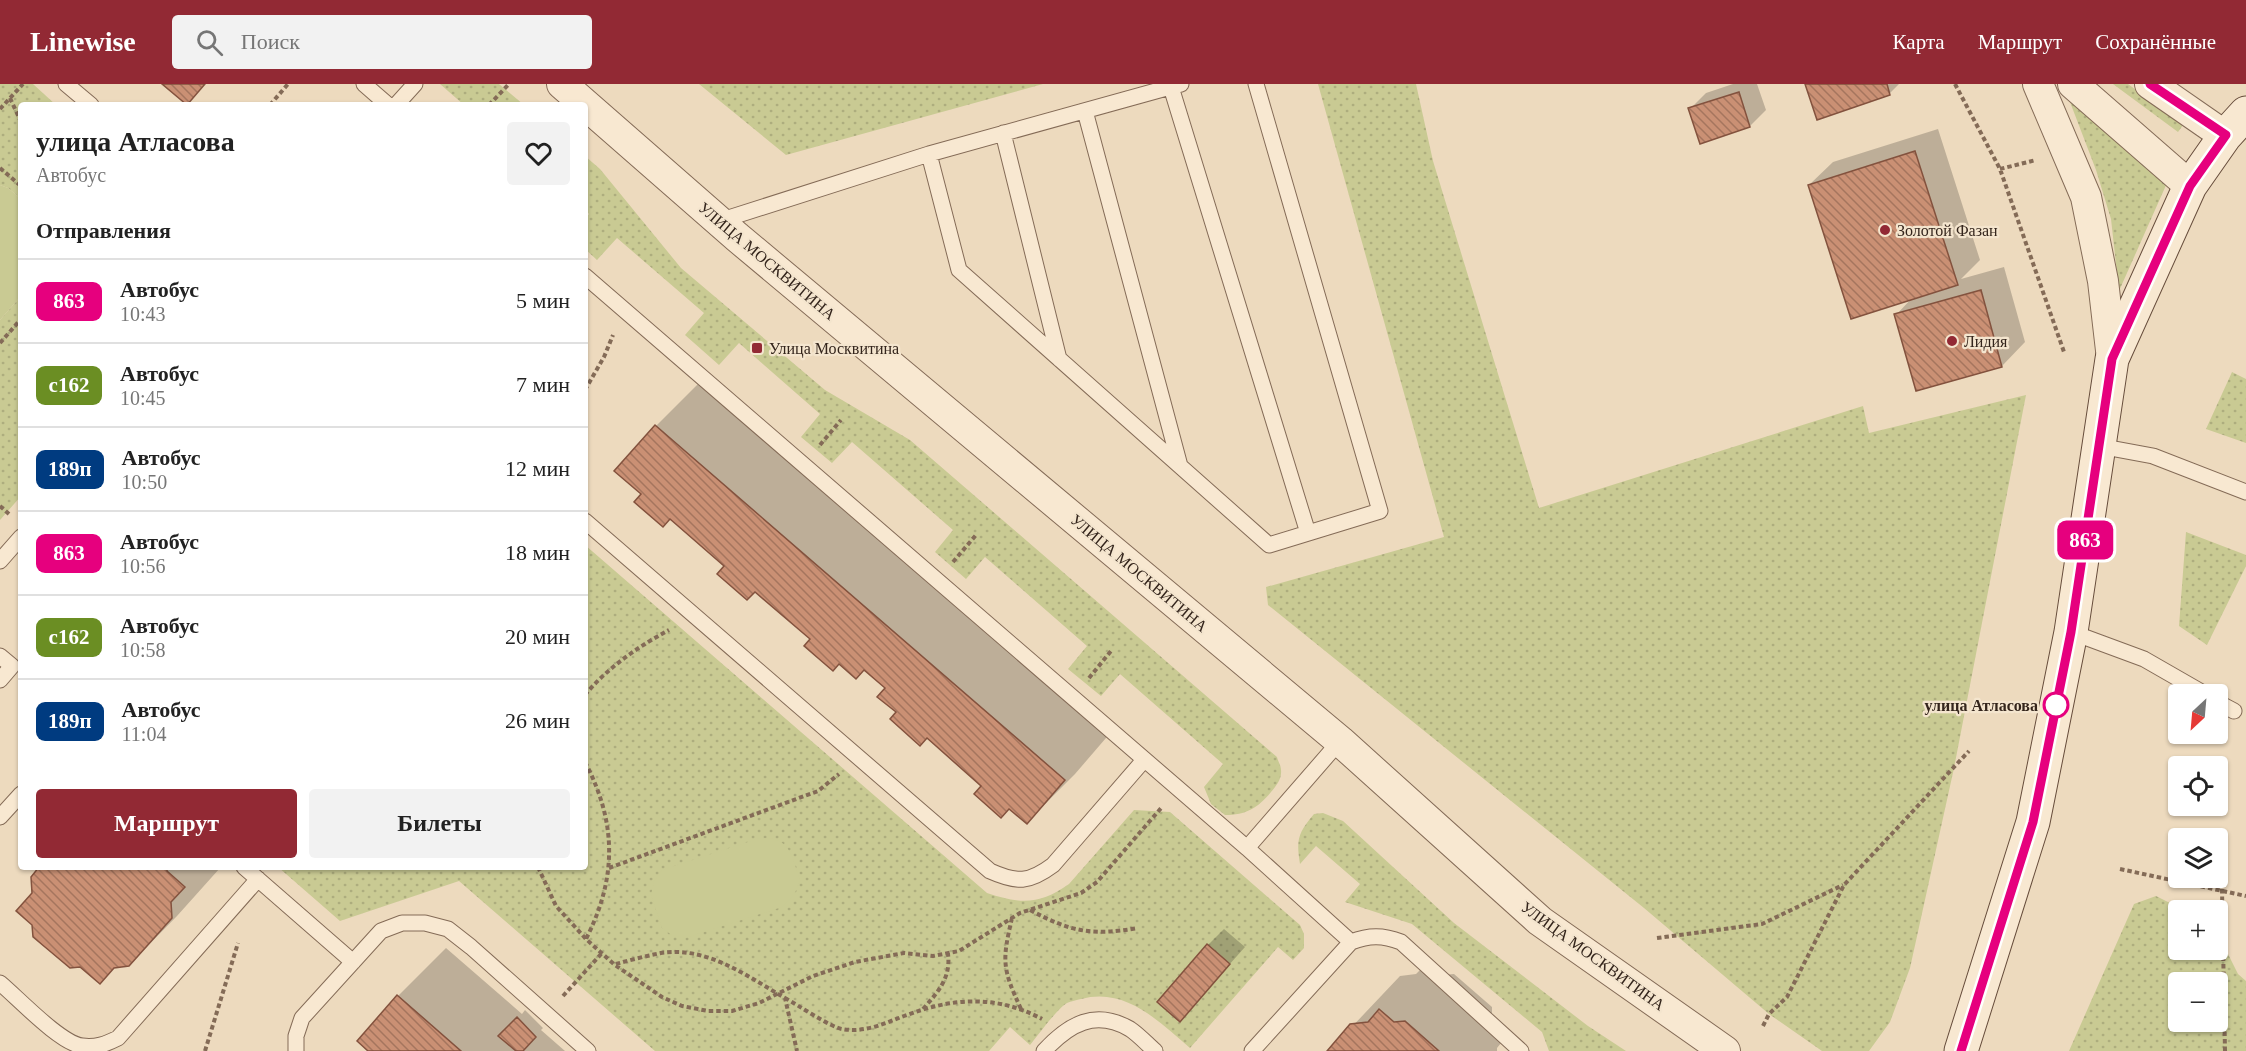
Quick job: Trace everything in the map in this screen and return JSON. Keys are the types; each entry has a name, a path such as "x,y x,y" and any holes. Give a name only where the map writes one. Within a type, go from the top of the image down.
{"main road":[{"path":"1961,1051 2033,822 2071,632 2112,359 2190,186 2236,124"}],"street":[{"name":"УЛИЦА МОСКВИТИНА","path":"561,84 582,102"},
{"path":"2038,84 2086,197 2103,281 2112,359"},
{"path":"2073,84 2190,186"},
{"path":"2150,84 2236,124"},
{"name":"УЛИЦА МОСКВИТИНА","path":"588,107 719,221 1340,741 1540,921 1725,1051"}],"lane":[{"path":"66,84 87,102"},
{"path":"364,84 385,102"},
{"path":"399,102 415,84"},
{"path":"929,154 959,270 1269,545 1380,511 1256,84"},
{"path":"719,221 929,154 1176,85 1308,533"},
{"path":"1085,111 1180,466"},
{"path":"1003,133 1059,359"},
{"path":"588,279 1247,849 1351,942"},
{"path":"2099,446 2153,456 2246,492"},
{"path":"588,524 990,871 1010,880 1026,880 1040,875 1053,865 1144,760"},
{"path":"0,561 18,540"},
{"path":"2071,632 2144,659 2188,684"},
{"path":"0,680 11,666"},
{"path":"2228,708 2234,711"},
{"path":"1247,849 1340,741"},
{"path":"0,817 18,797"},
{"path":"248,870 353,962"},
{"path":"0,982 59,1034 73,1043 91,1047 104,1045 118,1038 258,879"},
{"path":"296,1051 296,1036 303,1018 381,931 402,923 425,923 448,929 588,1051"},
{"path":"1252,1051 1351,942 1363,937 1376,936 1401,942 1521,1051"},
{"path":"1044,1051 1059,1034 1075,1024 1090,1020 1112,1021 1132,1030 1155,1051"}],"path":[{"path":"0,109 23,84"},
{"path":"273,102 288,84"},
{"path":"492,102 509,84"},
{"path":"1955,84 2000,169 2064,352"},
{"path":"10,98 18,115"},
{"path":"2000,169 2036,160"},
{"path":"0,168 18,183"},
{"path":"0,343 18,322"},
{"path":"588,385 604,357 615,329"},
{"path":"588,692 615,666 645,644 696,618"},
{"path":"1763,1026 1769,1014 1787,997 1844,885 1969,751"},
{"path":"586,939 604,896 610,844 607,820 596,783 588,768"},
{"path":"609,868 826,786"},
{"path":"539,870 556,906 586,939 615,964 662,997 682,1006 708,1011 732,1011 759,1003 813,976 855,962 904,953 948,954 966,947 1012,917 1089,889 1178,790"},
{"path":"2120,869 2222,889 2246,896"},
{"path":"1657,938 1762,924 1844,885"},
{"path":"2222,889 2225,1051"},
{"path":"1030,910 1057,924 1082,931 1116,932 1138,928"},
{"path":"1012,917 1005,945 1006,970 1022,1009"},
{"path":"205,1051 240,937"},
{"path":"546,1014 602,953"},
{"path":"615,964 663,953 685,953 713,959 840,1029 865,1029 881,1026 939,1004 973,1000 1022,1009 1041,1018"},
{"path":"923,1010 943,986 949,964 948,954"},
{"path":"785,998 797,1051"}],"green space":[{"path":"0,84 33,84 53,102 18,102 18,196 0,185"},
{"path":"440,84 499,84 520,102 461,102"},
{"path":"699,84 1043,84 786,155"},
{"path":"1318,84 1416,84 1433,161 1539,508 1863,406 1869,433 2026,395 1954,768 1910,968 1890,1022 1869,1051 1822,1051 1769,1014 1644,908 1268,605 1266,587 1444,537"},
{"path":"2113,84 2128,84 2183,125 2178,132"},
{"path":"2070,102 2167,183 2119,291 2111,219 2096,170"},
{"path":"588,159 600,169 681,268 825,390 910,440 1277,757 1281,776 1266,798 1251,810 1232,815 1225,815 1211,804 1204,787 1223,764 1120,674 1101,696 1068,669 1087,646 985,557 966,579 935,552 953,530 852,442 832,463 801,437 820,414 739,343 719,365 685,335 704,313 617,238 597,260 588,252"},
{"path":"0,185 18,196 18,299 0,320"},
{"path":"18,299 18,499 0,520 0,320"},
{"path":"2232,372 2246,379 2246,443 2206,429"},
{"path":"2186,532 2246,555 2246,566 2207,645 2179,626"},
{"path":"588,548 987,893 1020,901 1049,896 1069,884 1134,810 1170,812 1300,925 1304,934 1304,948 1293,960 1278,947 1190,1048 1140,1009 1113,998 1097,997 1067,1003 1053,1016 1030,1045 1010,1027 989,1051 655,1051 459,881 340,921 281,870 588,870","holes":["1207,945 1230,964 1179,1022 1157,1002"]},
{"path":"1323,813 1343,821 1454,923 1588,1026 1626,1051 1549,1051 1542,1032 1412,924 1345,902 1360,884 1316,846 1300,864 1298,842 1301,832 1314,814"},
{"path":"760,838 778,841 784,845 789,850 795,864 800,881 794,895 782,907 685,938 673,936 662,928 651,895 654,881 662,870"},
{"path":"2156,896 2168,902 2168,960 2228,960 2228,954 2238,974 2246,981 2246,1051 2069,1051 2134,904"}],"building":[{"path":"162,84 205,84 190,102 183,102"},
{"path":"1805,84 1887,84 1890,95 1817,120"},
{"path":"1739,92 1750,127 1700,144 1688,108"},
{"path":"1915,151 1958,285 1851,319 1808,185"},
{"path":"1981,290 2002,367 1916,391 1894,314"},
{"path":"655,425 1065,780 1027,824 1009,809 1001,818 974,794 981,786 927,738 920,746 890,719 896,712 877,697 885,688 864,670 856,679 839,664 833,671 804,646 810,639 755,592 747,600 717,574 724,566 670,519 663,527 634,502 641,494 614,471"},
{"path":"37,870 167,870 185,887 171,902 172,918 129,966 114,968 100,984 80,967 70,968 33,937 32,925 16,911 32,893 31,877"},
{"path":"1207,944 1230,964 1180,1022 1157,1002"},
{"path":"397,995 461,1051 368,1051 357,1041"},
{"path":"1379,1009 1394,1022 1405,1021 1439,1051 1327,1051 1350,1024 1368,1022"},
{"path":"517,1017 536,1037 523,1051 516,1051 498,1036"}],"bus line":[{"name":"863","path":"1961,1051 2033,822 2071,632 2112,359 2190,186 2226,135 2150,84"}],"place":[{"name":"Золотой Фазан","path":"1885,230"},
{"name":"Лидия","path":"1952,341"},
{"name":"Улица Москвитина","path":"757,348"},
{"name":"улица Атласова","path":"2056,705"}]}
